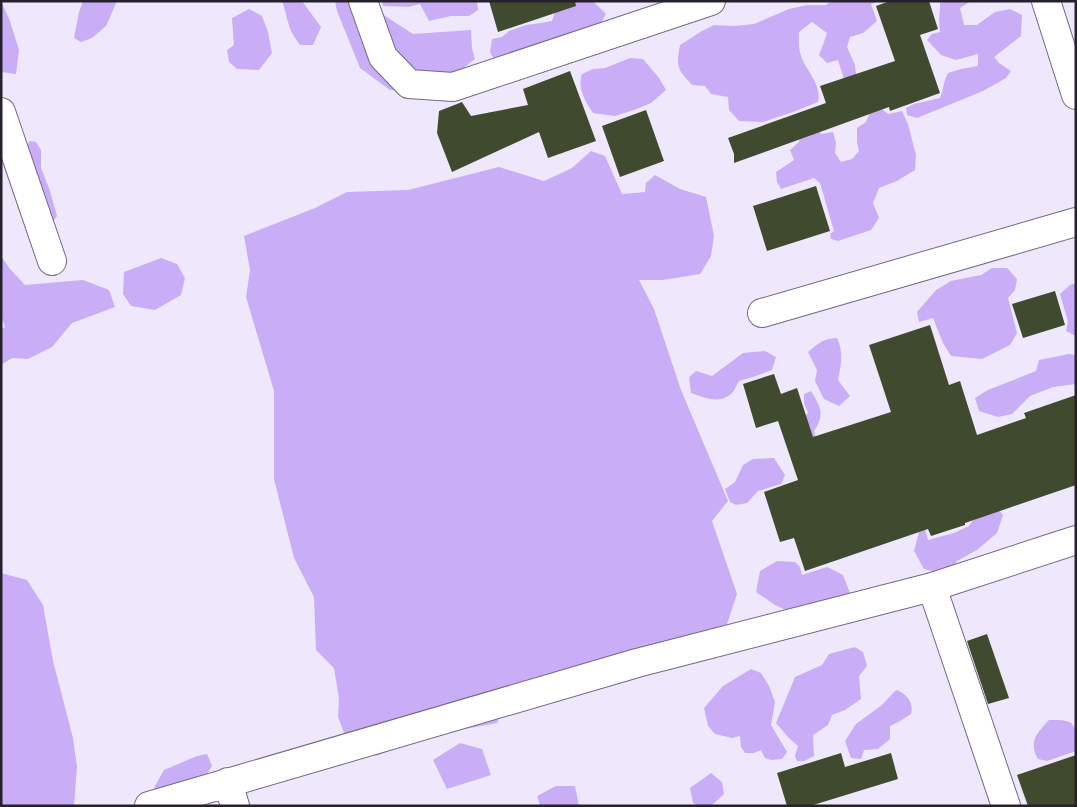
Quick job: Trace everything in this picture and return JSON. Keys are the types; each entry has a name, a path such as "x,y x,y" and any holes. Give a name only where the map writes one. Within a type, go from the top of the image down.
{"street":[{"path":"363,1 383,57 409,84 453,87 711,1"},
{"path":"1046,1 1076,95"},
{"path":"1,112 52,261"},
{"path":"762,313 1076,222"},
{"path":"149,806 231,794 637,663 932,587 1076,540"},
{"path":"932,587 1006,806"}],"shaded area":[{"path":"1,1 10,21 19,50 16,74 1,72"},
{"path":"83,1 117,1 106,26 92,38 81,42 74,38"},
{"path":"282,1 302,1 321,27 313,45 300,45 290,28"},
{"path":"335,1 374,1 382,14 413,34 471,30 472,49 475,59 453,76 411,90 390,90 360,68 337,11"},
{"path":"382,1 477,1 478,10 469,16 451,16 429,21 420,4 408,7 383,6"},
{"path":"573,1 593,1 606,14 592,39 497,64 490,52 492,39 502,37 509,31 526,25 552,21 557,6"},
{"path":"831,1 880,1 871,4 877,21 863,33 850,37 847,47 855,65 857,82 844,79 838,60 827,63 819,55 827,33 812,22 799,32 800,53 803,62 816,83 819,95 818,102 763,122 739,121 729,110 728,97 711,94 705,86 692,85 679,67 680,45 714,25 754,24 789,9 807,5 826,5"},
{"path":"940,1 971,1 960,8 964,25 977,25 995,12 1010,9 1022,15 1021,36 994,57 1011,71 1006,78 983,91 917,118 907,115 906,108 914,104 940,98 948,73 978,66 978,54 956,60 941,55 927,40 932,34 940,32"},
{"path":"249,9 262,16 268,32 272,53 259,70 237,69 229,62 227,50 234,45 232,18"},
{"path":"630,58 643,59 659,78 666,90 651,103 615,116 593,113 581,89 582,74 593,69 605,68"},
{"path":"882,109 888,114 902,111 908,124 916,155 915,170 897,181 879,188 873,203 879,218 871,230 838,241 831,239 830,234 834,231 820,183 814,178 781,189 777,182 776,172 794,160 790,150 799,142 800,135 817,125 821,134 833,132 836,143 835,153 841,162 852,159 859,151 857,128 866,122 870,113"},
{"path":"30,141 36,142 41,150 41,168 57,216 50,226 22,152"},
{"path":"591,151 605,156 622,194 645,192 646,183 655,175 680,189 706,197 714,236 711,256 700,274 663,280 639,280 654,309 681,390 728,501 712,521 737,594 726,627 678,668 623,662 544,681 512,684 497,723 432,735 376,756 348,743 338,717 339,699 334,668 316,650 314,597 294,558 274,479 274,391 246,297 250,270 244,236 315,208 347,192 408,190 499,167 544,181 572,168"},
{"path":"1,256 25,285 83,280 109,290 115,307 72,323 52,347 28,359 12,358 1,365 1,329 5,327 1,315"},
{"path":"161,258 177,264 185,278 181,295 155,310 131,306 123,294 124,272"},
{"path":"992,268 1007,268 1017,279 1015,290 1008,298 1017,333 1010,345 982,359 951,356 943,343 933,318 919,322 917,312 936,290 951,281 981,275"},
{"path":"1076,283 1076,336 1066,331 1068,322 1060,294 1070,285"},
{"path":"837,338 841,354 838,380 850,396 839,406 824,399 815,381 817,370 808,352 821,342"},
{"path":"765,351 776,357 772,370 739,381 733,392 728,396 713,399 691,393 689,377 696,371 712,376 743,353"},
{"path":"1069,354 1076,355 1076,384 1053,387 1030,396 1012,414 998,417 979,411 975,398 988,390 1036,371 1039,360"},
{"path":"811,391 819,406 821,416 814,431 818,445 794,436 803,418 808,413 804,403 804,394"},
{"path":"774,458 785,475 781,484 758,491 747,503 736,505 730,502 725,489 735,482 743,465 753,459"},
{"path":"993,503 1003,515 997,533 977,550 957,561 951,570 940,573 924,569 914,551 919,532 925,530 928,540 954,533 969,526 975,517"},
{"path":"777,561 795,562 800,567 802,575 827,567 843,575 850,593 835,606 792,613 775,605 756,592 760,571"},
{"path":"1,573 27,580 43,605 53,661 73,738 77,767 74,806 1,806"},
{"path":"855,647 863,652 867,666 859,676 861,699 845,710 832,715 828,725 813,735 814,756 804,761 797,761 795,756 798,746 776,723 795,677 822,665 829,654"},
{"path":"751,669 761,673 769,686 775,702 771,725 787,752 782,759 771,760 765,758 761,750 754,753 745,753 741,747 740,736 732,738 715,734 708,726 704,708 723,686"},
{"path":"897,690 909,699 912,710 911,714 890,726 890,739 878,749 864,750 861,759 851,758 845,741 856,724 882,705"},
{"path":"1049,720 1070,722 1073,725 1076,735 1076,751 1047,761 1038,759 1034,748 1035,738"},
{"path":"460,743 482,749 491,775 447,789 433,760"},
{"path":"207,754 212,766 204,779 164,800 154,788 164,770 197,756"},
{"path":"711,773 722,782 724,794 711,806 699,806 693,803 690,788"},
{"path":"556,786 575,786 579,806 540,806 537,796"}],"building":[{"path":"489,1 575,1 576,6 498,32"},
{"path":"890,1 929,1 938,29 920,35 940,93 890,111 889,107 734,163 734,154 728,138 826,103 820,86 895,61 876,6"},
{"path":"570,71 596,141 548,158 539,132 452,172 437,133 439,111 462,102 471,116 528,105 523,89"},
{"path":"646,110 664,161 620,177 602,126"},
{"path":"816,186 830,231 767,251 753,206"},
{"path":"1055,291 1065,325 1023,338 1012,304"},
{"path":"930,325 949,385 960,381 977,435 1026,418 1024,413 1076,395 1076,485 931,536 928,529 805,571 794,538 780,542 764,492 798,480 778,421 756,428 743,384 774,374 781,394 797,388 813,437 891,412 869,345"},
{"path":"987,634 1009,698 988,704 967,641"},
{"path":"841,753 845,767 891,753 898,779 810,806 787,806 777,773"},
{"path":"1076,755 1076,806 1028,806 1017,775"}]}
